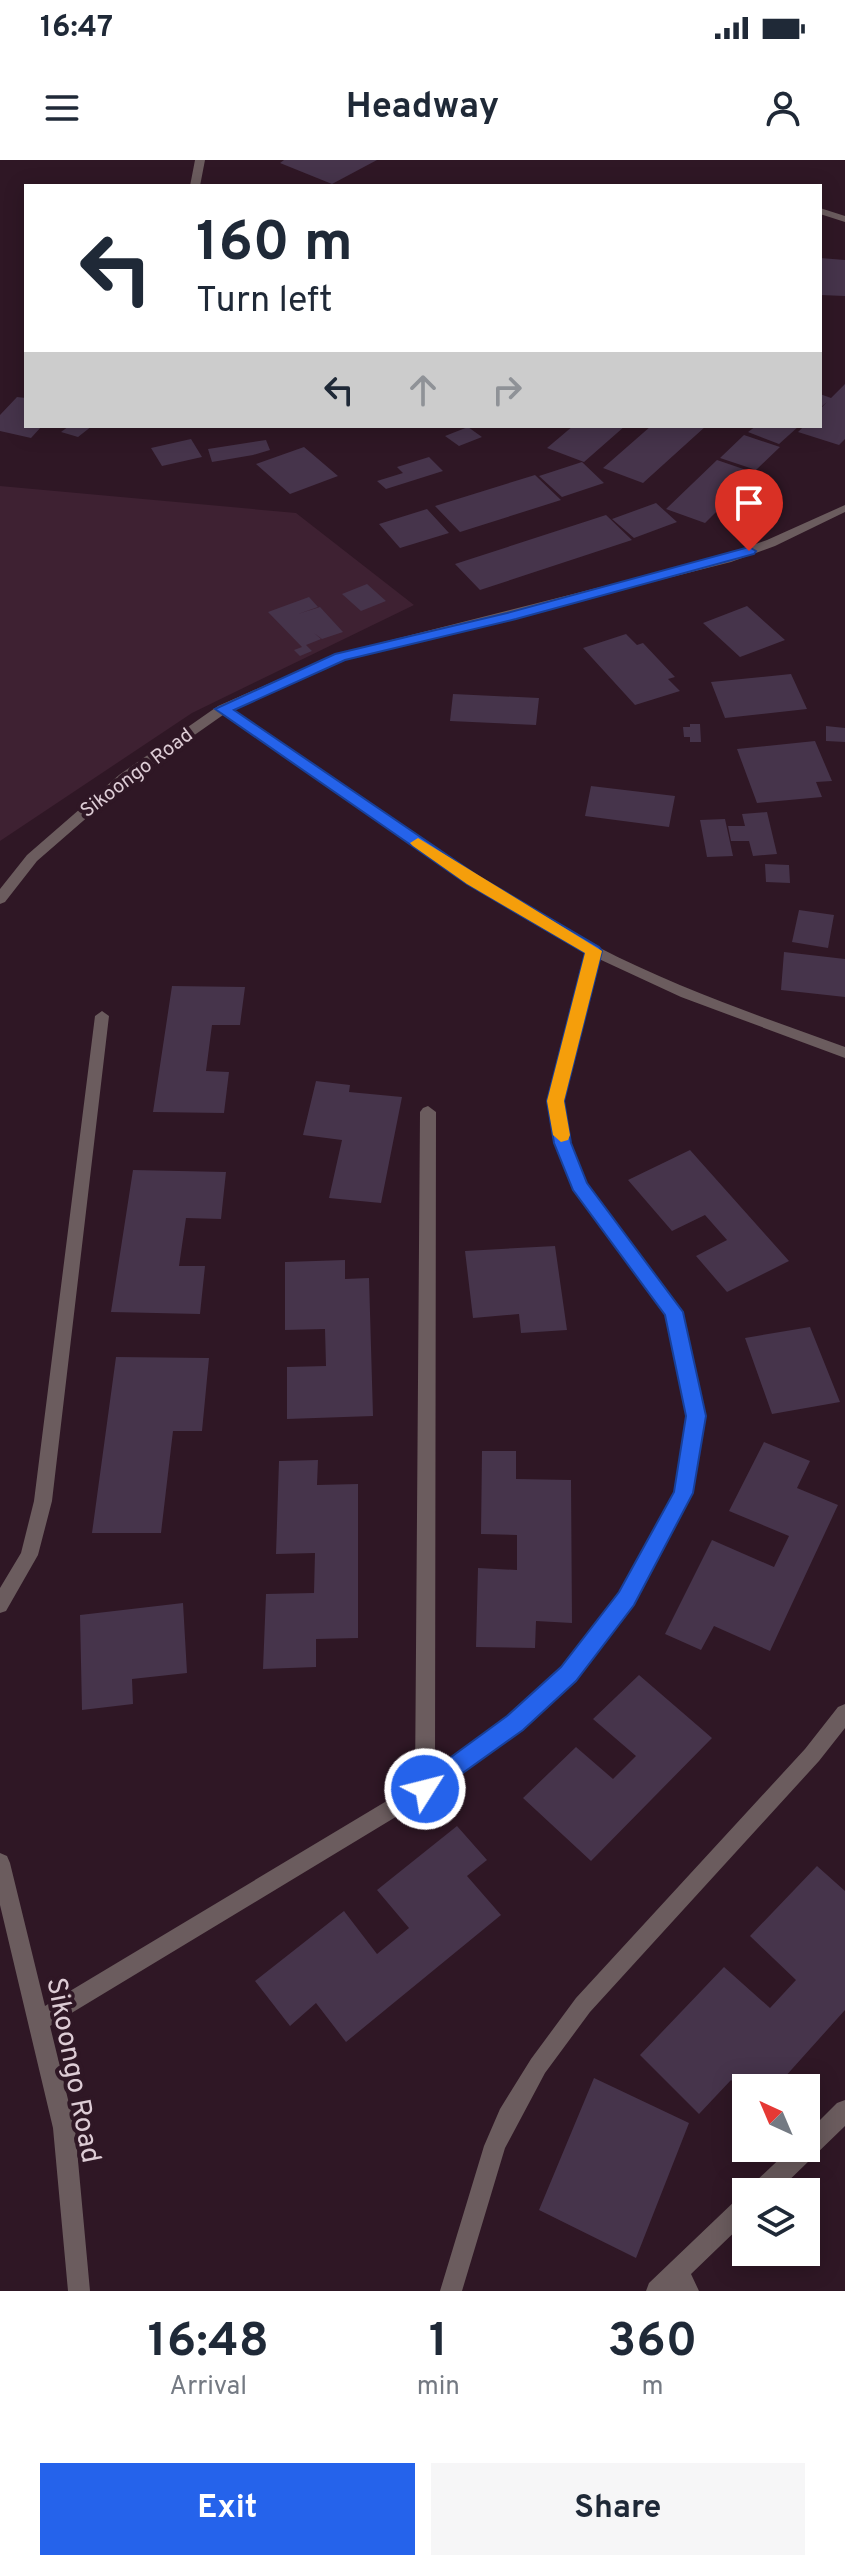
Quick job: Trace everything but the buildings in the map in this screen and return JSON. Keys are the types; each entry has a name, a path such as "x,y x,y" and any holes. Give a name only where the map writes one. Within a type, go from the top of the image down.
{"street":[{"path":"195,184 200,160"},
{"path":"822,212 845,219"},
{"name":"Sikoongo Road","path":"0,899 32,858 68,823 124,778 223,709 340,657 727,559 771,543 845,508"},
{"path":"223,709 472,880 594,951 712,1004 845,1053"},
{"path":"39,2021 425,1789 515,1723 569,1674 626,1599 683,1493 696,1416 674,1312 579,1185 563,1143 556,1101 594,951"},
{"path":"0,1605 29,1555 43,1501 102,1016"},
{"path":"425,1789 428,1112"},
{"path":"451,2291 495,2146 538,2066 583,2005 812,1755 845,1713"},
{"name":"Sikoongo Road","path":"0,1863 64,2128 79,2291"},
{"path":"776,2178 845,2111"},
{"path":"657,2291 683,2282 732,2223"}],"shaded area":[{"path":"0,486 296,513 414,605 192,713 0,841"}],"slow traffic":[{"path":"418,843 472,880 594,951 556,1101 561,1135"}],"route":[{"path":"425,1789 515,1723 569,1674 626,1599 683,1493 696,1416 674,1312 579,1185 563,1143 556,1101 594,951 472,880 223,709 340,657 511,616 749,551"}]}
